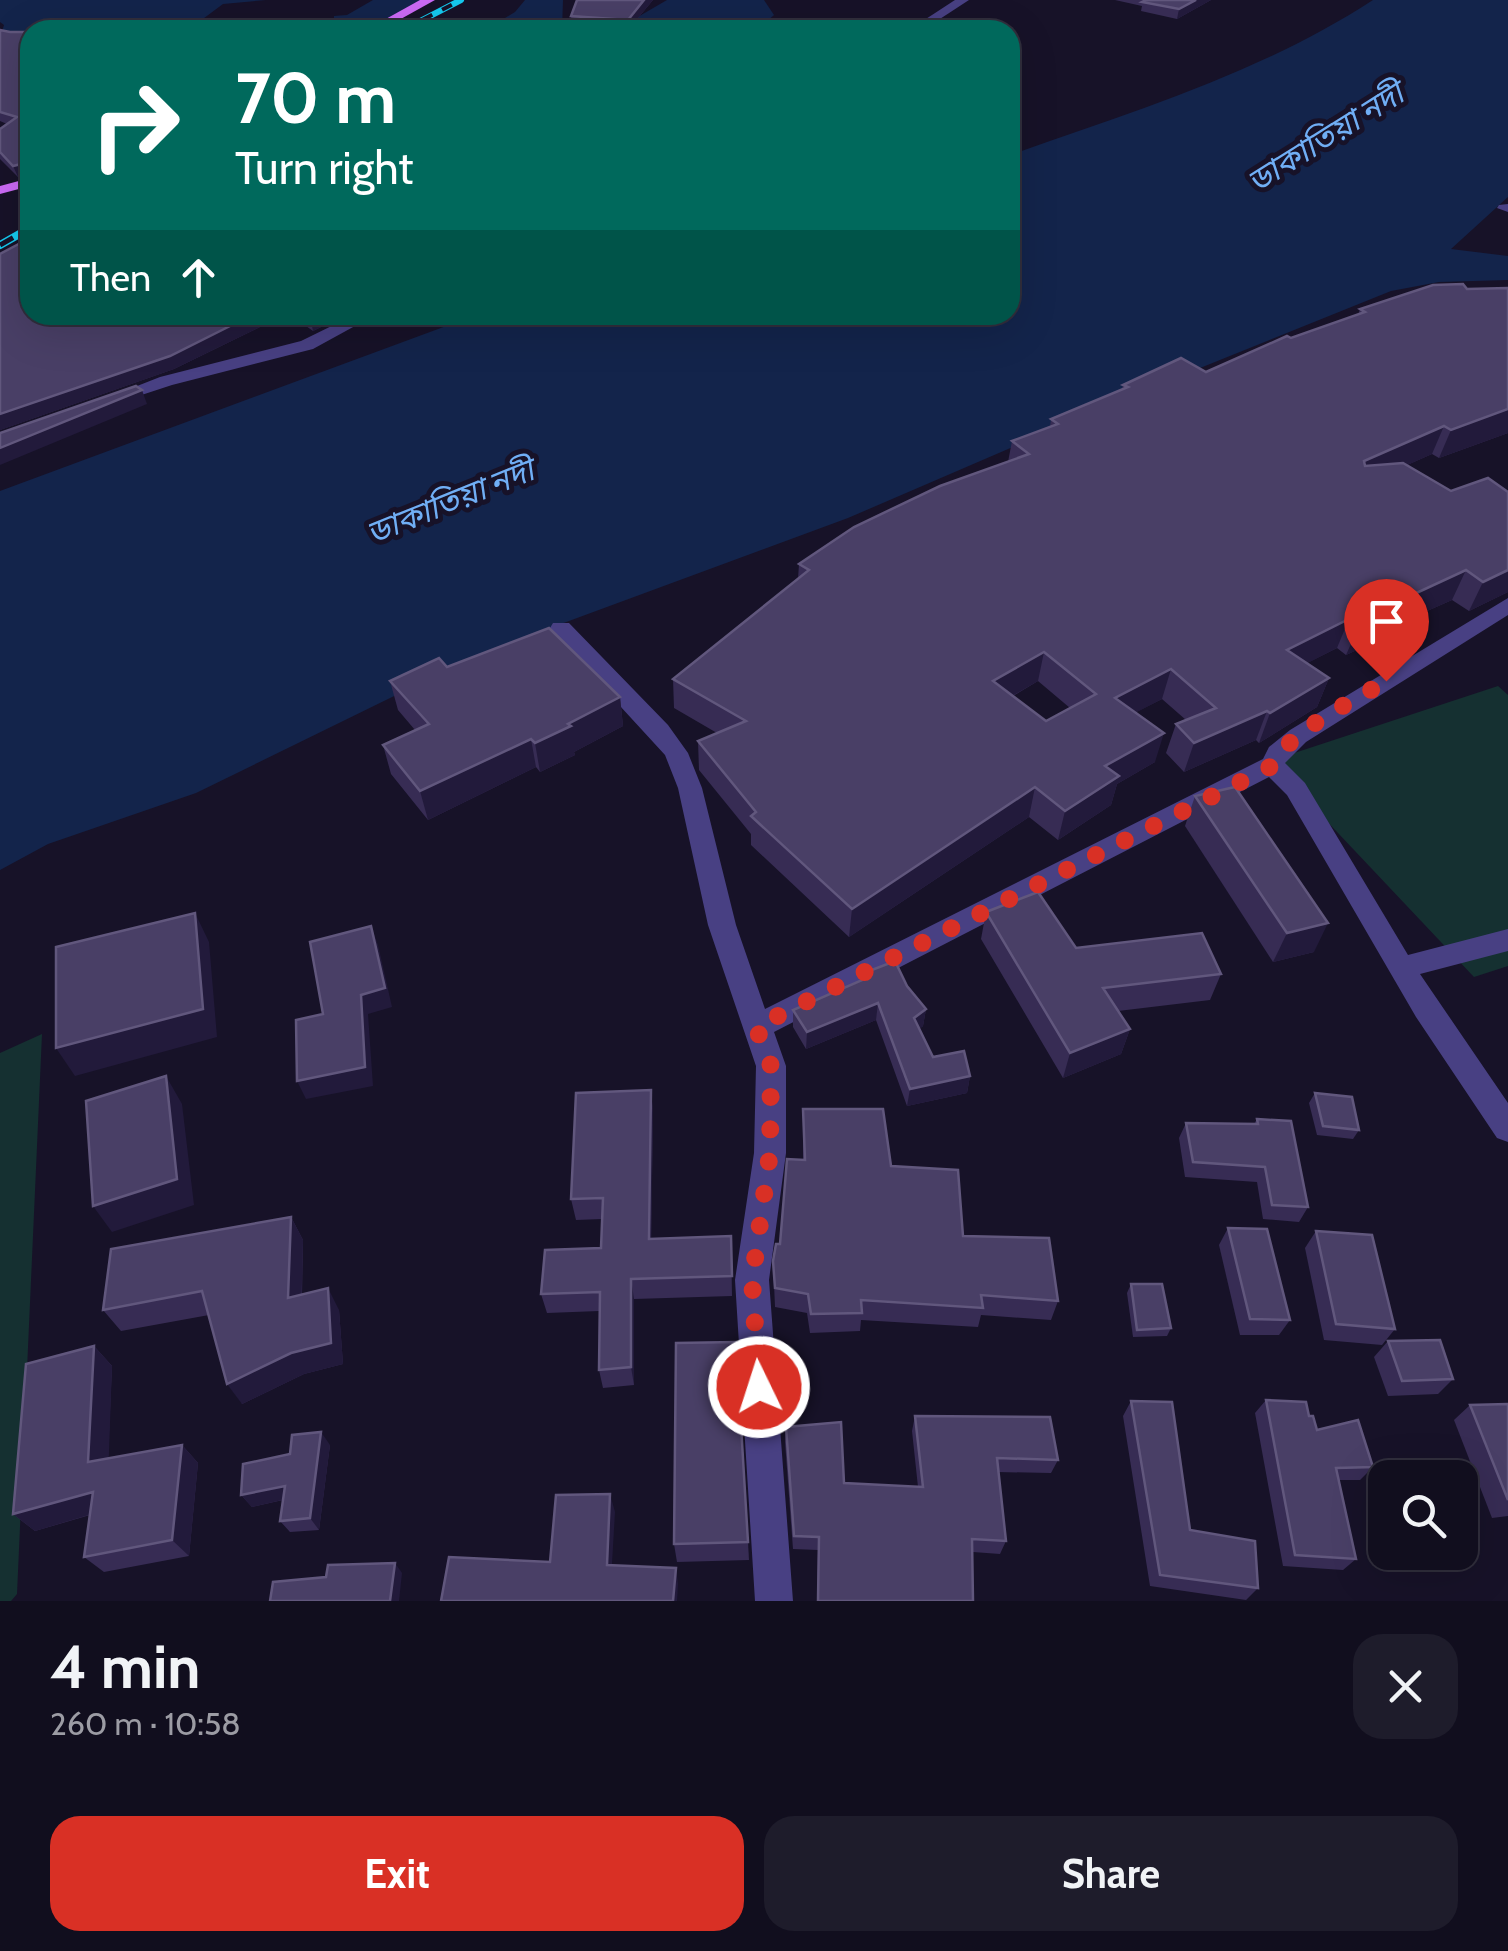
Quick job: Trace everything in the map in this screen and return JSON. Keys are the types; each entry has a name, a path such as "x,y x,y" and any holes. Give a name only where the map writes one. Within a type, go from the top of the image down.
{"main road":[{"path":"391,20 429,0"}],"street":[{"path":"932,20 964,0"},
{"path":"92,407 166,381 307,345 347,325"},
{"path":"756,1027 1272,766 1278,753 1298,736 1508,605"},
{"path":"561,628 660,731 676,753 690,788 722,926 771,1066 770,1153 752,1280 774,1601"},
{"path":"1272,766 1296,789 1454,1052 1508,1128"},
{"path":"1404,967 1508,940"}],"green space":[{"path":"1498,686 1508,695 1508,966 1474,977 1270,761"},
{"path":"42,1034 17,1594 11,1601 0,1601 0,1053"}],"water":[{"path":"0,0 266,0 223,4 201,20 20,20 20,41 0,38 4,25 0,22"},
{"path":"373,0 431,0 383,20 334,20 334,16 347,15"},
{"path":"525,0 563,0 562,20 502,20"},
{"path":"667,0 764,0 774,15 768,20 633,20"},
{"name":"ডাকাতিয়া নদী","path":"1373,0 1508,0 1508,197 1451,249 1508,256 1508,280 1439,282 1391,291 1143,391 848,518 482,653 196,793 48,844 0,870 0,491 449,325 1020,325 1020,152 1242,70"}],"building":[{"path":"577,0 644,0 628,20 571,16"},
{"path":"1196,0 1179,9 1142,2"},
{"path":"0,30 20,32 20,164 13,166 0,152 0,129 17,117 0,112"},
{"path":"20,243 20,325 232,325 170,356 0,414 0,254"},
{"path":"1433,285 1508,288 1508,409 1451,430 1444,426 1364,461 1365,466 1403,463 1451,491 1488,478 1508,492 1508,570 1483,582 1466,570 1412,595 1418,599 1359,626 1349,619 1287,650 1329,678 1270,713 1194,743 1176,724 1216,708 1171,669 1115,698 1164,733 1105,766 1119,776 1065,811 1035,787 852,909 751,816 756,812 698,741 746,721 673,679 809,570 799,564 854,527 940,486 1029,454 1012,441 1058,424 1051,419 1128,387 1123,385 1181,358 1206,372 1287,336 1291,338 1365,312 1360,309","holes":["1044,652 1096,694 1046,721 993,681"]},
{"path":"136,386 142,390 0,448 0,433"},
{"path":"549,628 620,697 535,743 531,739 420,791 383,745 429,724 390,681 439,658 447,667"},
{"path":"1235,787 1328,923 1287,933 1195,796"},
{"path":"1038,892 1076,948 1202,933 1221,974 1103,988 1130,1029 1070,1053 986,912"},
{"path":"195,913 203,1009 56,1048 56,947"},
{"path":"371,926 385,988 361,995 365,1067 297,1081 296,1020 323,1014 310,942"},
{"path":"895,961 907,986 926,1009 914,1018 933,1057 964,1051 970,1076 910,1089 878,1003 807,1032 793,1010 867,978 864,973"},
{"path":"166,1076 177,1179 93,1206 86,1101"},
{"path":"651,1090 649,1239 731,1236 732,1276 631,1279 631,1367 599,1370 600,1292 541,1294 545,1250 601,1248 603,1198 571,1199 576,1093"},
{"path":"1315,1093 1352,1097 1359,1130 1323,1126"},
{"path":"803,1109 883,1109 891,1166 958,1170 963,1236 1049,1238 1058,1301 981,1295 983,1308 861,1300 862,1313 811,1314 808,1294 775,1288 773,1261 776,1244 780,1244 787,1159 805,1160"},
{"path":"1257,1119 1291,1121 1308,1207 1272,1205 1265,1167 1193,1162 1186,1123 1258,1124"},
{"path":"291,1217 288,1298 328,1288 331,1343 291,1353 227,1384 202,1291 103,1310 111,1249"},
{"path":"1228,1228 1267,1229 1290,1320 1250,1319"},
{"path":"1316,1231 1372,1235 1395,1329 1336,1324"},
{"path":"1131,1284 1162,1284 1171,1328 1137,1330"},
{"path":"1440,1340 1453,1379 1402,1381 1388,1341"},
{"path":"736,1342 748,1542 674,1544 676,1343"},
{"path":"94,1346 88,1462 182,1445 172,1540 84,1557 93,1492 13,1514 26,1364"},
{"path":"1266,1400 1306,1402 1317,1430 1358,1420 1371,1460 1368,1467 1336,1468 1356,1559 1295,1555"},
{"path":"1131,1401 1172,1402 1190,1530 1255,1541 1258,1588 1160,1575"},
{"path":"1508,1404 1508,1500 1470,1405"},
{"path":"915,1416 1050,1417 1058,1460 997,1458 1006,1541 972,1539 973,1601 818,1601 819,1537 794,1536 786,1427 841,1422 844,1483 923,1487"},
{"path":"321,1432 310,1518 280,1521 285,1486 241,1495 243,1464 290,1454 292,1435"},
{"path":"610,1494 607,1565 676,1568 673,1601 441,1601 449,1557 550,1562 556,1495"},
{"path":"395,1563 390,1601 270,1601 273,1582 326,1577 328,1565"}],"railway":[{"path":"422,20 461,0"},
{"path":"0,245 20,234"}],"route":[{"path":"759,1387 752,1280 770,1153 771,1066 756,1027 1272,766 1278,753 1298,736 1386,681"}]}
